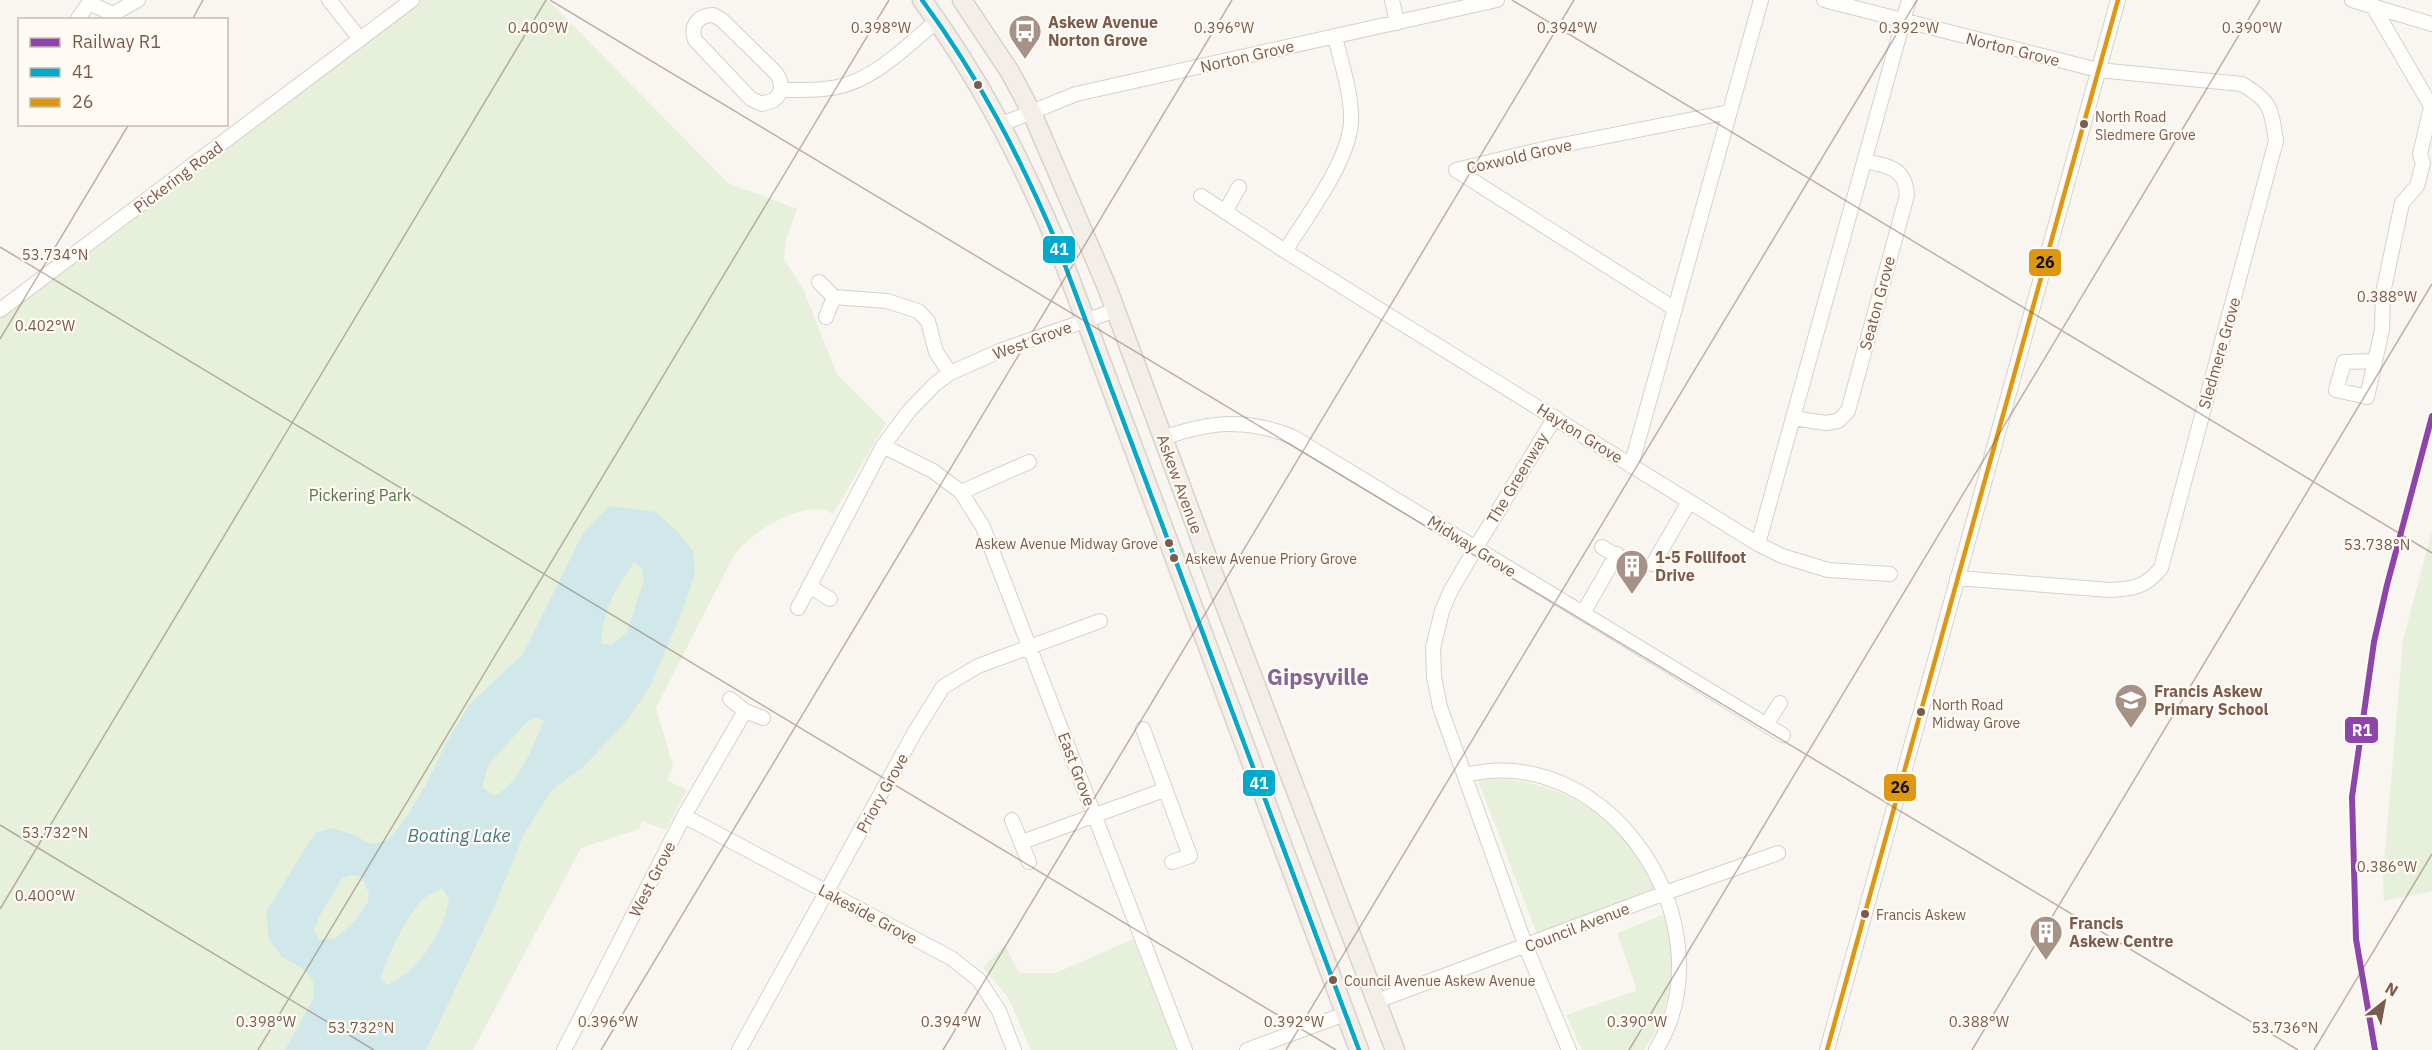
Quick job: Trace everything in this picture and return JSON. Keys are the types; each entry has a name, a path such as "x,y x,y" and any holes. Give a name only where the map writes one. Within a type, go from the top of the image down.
{"main road":[{"name":"Askew Avenue","path":"922,0 938,21 1002,124 1030,181 1087,321 1133,450 1359,1050"},
{"name":"Askew Avenue","path":"962,0 1010,72 1032,113 1116,310 1215,580 1395,1050"},
{"path":"1187,590 1215,580"}],"street":[{"path":"78,18 89,3 113,14 138,0"},
{"path":"329,0 360,39"},
{"name":"Pickering Road","path":"0,310 411,0"},
{"path":"1392,0 1397,23"},
{"name":"Norton Grove","path":"1002,124 1076,94 1497,0"},
{"path":"1631,466 1761,0"},
{"name":"Norton Grove","path":"1824,0 2098,70"},
{"path":"1758,544 1909,0"},
{"path":"1827,1050 2118,0"},
{"path":"2352,0 2432,24"},
{"path":"2374,8 2431,105 2420,154 2423,163 2417,186 2402,203 2383,293 2382,330 2374,361"},
{"path":"713,15 722,20 776,73 782,84 781,90 769,103 752,99 696,40 693,30 698,20 713,15"},
{"path":"781,90 836,88 850,83 880,67 938,21"},
{"path":"1285,251 1347,146 1351,121 1348,89 1335,36"},
{"name":"Sledmere Grove","path":"1957,578 2110,590 2133,589 2152,580 2161,568 2276,141 2271,113 2262,96 2242,84 2098,70"},
{"name":"Coxwold Grove","path":"1675,309 1456,170 1552,147 1729,112"},
{"name":"Seaton Grove","path":"1793,417 1826,423 1838,421 1848,411 1906,195 1906,181 1895,169 1866,161"},
{"path":"1225,212 1239,187"},
{"name":"Hayton Grove","path":"1201,196 1285,251 1758,544 1782,556 1828,570 1890,574"},
{"path":"819,282 834,297 887,301 918,311 928,321 936,352 950,373"},
{"path":"826,317 834,297"},
{"name":"West Grove","path":"798,608 883,446 909,411 950,373 1002,350 1116,310"},
{"name":"The Greenway","path":"1555,417 1450,592 1436,630 1433,648 1434,678 1440,707 1526,947 1569,1050"},
{"name":"Midway Grove","path":"1163,438 1199,426 1250,423 1293,437 1320,451 1474,549 1783,735"},
{"name":"East Grove","path":"883,446 933,471 961,492 984,527 1185,1050"},
{"path":"961,492 1029,462"},
{"path":"1653,564 1689,502"},
{"path":"1583,613 1621,558 1602,547"},
{"path":"809,586 830,599"},
{"name":"Priory Grove","path":"740,1050 916,730 943,687 978,666 1100,621"},
{"path":"730,699 745,711 763,718"},
{"path":"1766,725 1780,703"},
{"name":"West Grove","path":"564,1050 684,816 745,711"},
{"path":"1143,729 1190,856 1172,862"},
{"path":"1466,775 1483,771 1501,771 1544,778 1561,784 1610,813 1642,850 1665,893 1671,912 1678,956 1678,979 1669,1020 1656,1050"},
{"path":"1022,842 1164,790"},
{"name":"Lakeside Grove","path":"684,816 951,958 979,980 999,1011 1014,1050"},
{"path":"1012,820 1029,862"},
{"name":"Council Avenue","path":"1377,1002 1665,893 1778,853"},
{"path":"1247,1050 1345,1014"}],"green space":[{"name":"Pickering Park","path":"419,0 548,0 728,183 797,209 786,240 784,260 802,286 837,374 886,423 833,514 815,509 781,518 750,538 734,555 656,708 673,766 667,780 687,790 666,830 642,821 639,829 581,848 473,1050 0,1050 0,315"},
{"path":"2432,530 2432,891 2384,901 2383,875 2403,641"},
{"path":"1477,778 1507,779 1534,784 1560,793 1583,805 1604,820 1624,839 1655,888 1537,934"},
{"path":"1667,913 1671,949 1670,984 1667,1001 1654,1034 1644,1050 1582,1050 1566,1015 1635,991 1636,987 1617,933"},
{"path":"1133,939 1177,1050 1031,1050 1008,997 983,968 1005,945 1019,973 1056,973"}],"water":[{"name":"Boating Lake","path":"610,506 656,512 680,534 693,551 695,573 683,610 649,689 623,725 583,767 552,790 524,834 493,910 426,1050 285,1050 314,998 313,980 302,968 282,957 269,940 266,912 315,833 331,828 352,834 371,844 388,840 405,819 427,783 446,743 469,705 523,654 584,531","holes":["634,563 641,567 644,580 627,632 611,645 601,643 607,610","536,718 544,721 519,773 512,782 494,796 482,787 489,764 528,721","353,875 362,877 369,894 368,902 356,920 336,938 319,940 314,931 319,917 342,878","442,888 449,899 441,924 420,960 399,979 387,985 381,979 392,949 416,907 426,897"]}],"rail line":[{"name":"R1","path":"2375,1050 2356,939 2352,797 2374,642 2432,416"}],"transit line":[{"name":"41","path":"922,0 962,59 997,118 1057,244 1359,1050"},
{"name":"26","path":"1827,1050 2118,0"}],"place":[{"name":"Askew Avenue Norton Grove","path":"1025,60"},
{"name":"North Road Sledmere Grove","path":"2084,124"},
{"name":"Askew Avenue Midway Grove","path":"1169,543"},
{"name":"Askew Avenue Priory Grove","path":"1174,558"},
{"name":"1-5 Follifoot Drive","path":"1632,595"},
{"name":"North Road Midway Grove","path":"1921,712"},
{"name":"Francis Askew Primary School","path":"2131,729"},
{"name":"Francis Askew","path":"1865,914"},
{"name":"Francis Askew Centre","path":"2046,961"},
{"name":"Council Avenue Askew Avenue","path":"1333,980"}],"district":[{"name":"Gipsyville","path":"1318,677"}]}
